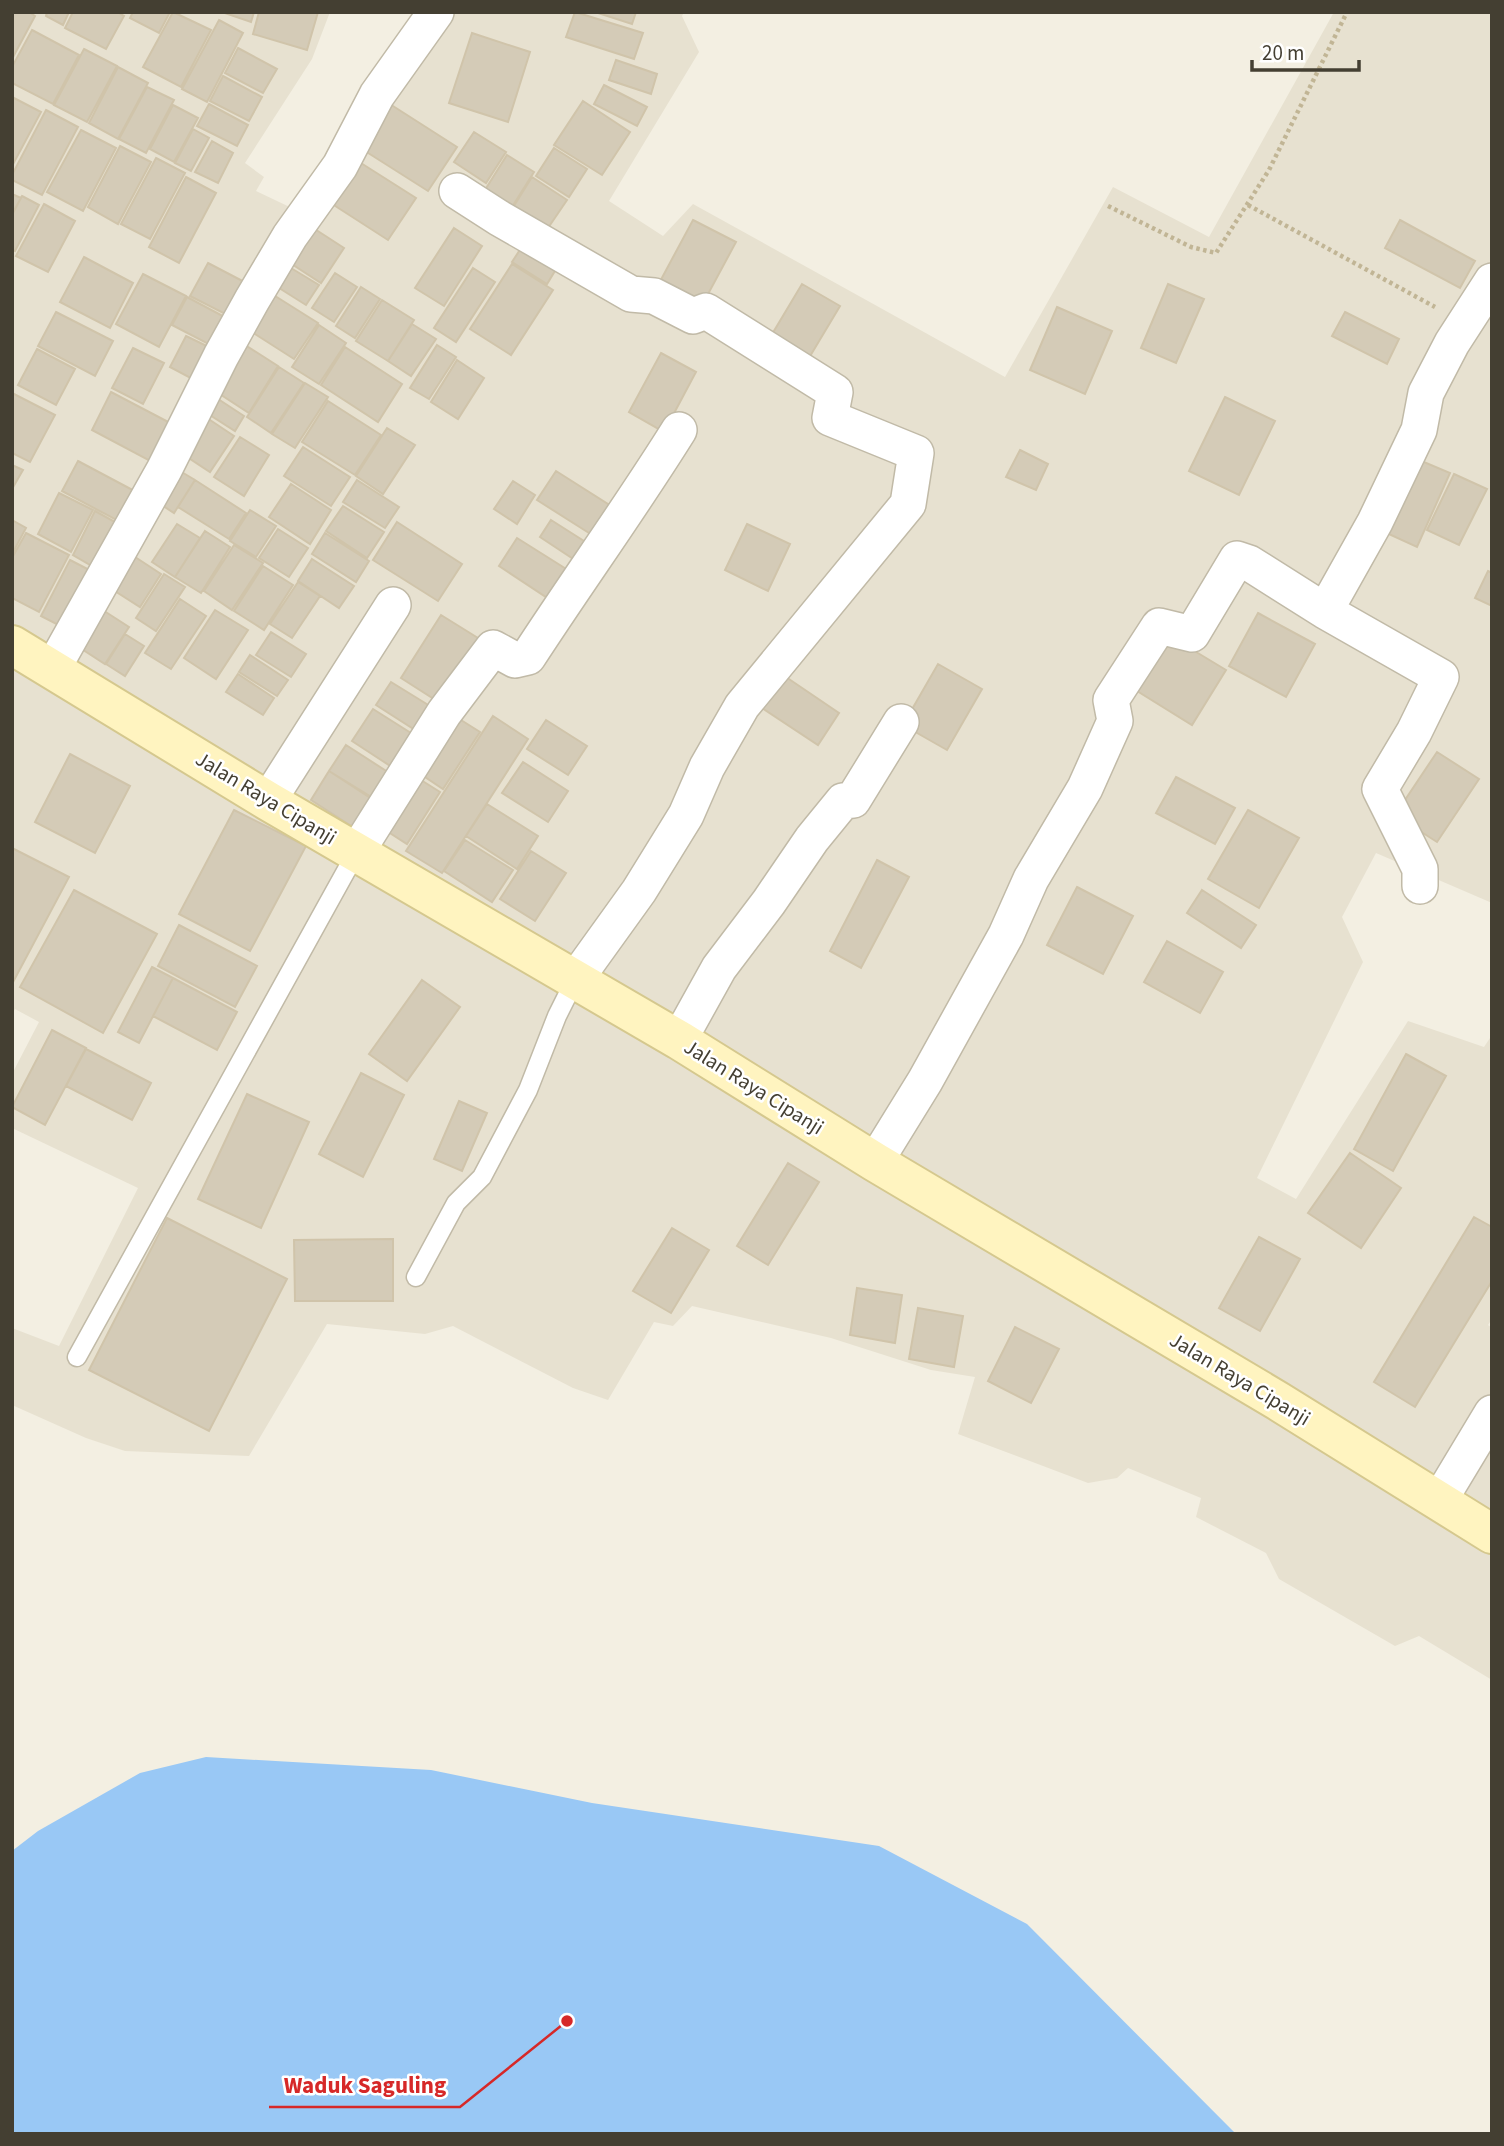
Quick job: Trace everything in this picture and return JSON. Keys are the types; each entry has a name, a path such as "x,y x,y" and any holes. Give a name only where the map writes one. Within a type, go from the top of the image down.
{"main road":[{"name":"Jalan Raya Cipanji","path":"12,645 268,801 679,1040 875,1162 1278,1401 1492,1534"}],"street":[{"path":"53,668 164,470 252,300 290,236 340,166 377,95 436,12"},
{"path":"457,191 631,294 654,296 692,316 705,311 835,392 830,418 916,453 908,504 742,706 707,767 686,815 639,891 576,980"},
{"path":"1325,611 1375,522 1419,430 1426,393 1492,281"},
{"path":"356,853 444,713 493,648 515,660 528,657 608,542 679,429"},
{"path":"875,1162 925,1081 1006,935 1031,879 1085,788 1115,721 1111,700 1159,626 1192,634 1237,559 1249,562 1325,611 1441,677 1414,732 1380,789 1420,869 1420,886"},
{"path":"268,801 393,606"},
{"path":"679,1040 719,968 812,839 843,801 853,800 901,722"},
{"path":"1438,1501 1492,1413"}],"lane":[{"path":"77,1357 356,853"},
{"path":"415,1277 456,1203 482,1177 528,1090 557,1016 576,980"}],"path":[{"path":"1108,205 1191,247 1216,253 1269,170 1347,12"},
{"path":"1248,205 1465,323"}],"shaded area":[{"path":"12,12 330,12 312,59 245,163 264,177 256,191 296,210 421,12 684,12 682,16 699,52 609,201 663,236 693,204 1005,377 1113,187 1209,237 1334,12 1492,12 1492,903 1376,853 1342,917 1363,962 1257,1178 1296,1199 1408,1021 1484,1047 1492,1035 1492,1319 1488,1325 1492,1328 1492,1680 1419,1636 1395,1646 1279,1579 1266,1553 1196,1517 1201,1498 1128,1468 1117,1478 1088,1483 958,1434 975,1377 931,1370 831,1338 692,1306 673,1326 654,1322 608,1400 573,1388 453,1326 425,1334 327,1324 249,1456 125,1451 86,1438 12,1405 12,1328 59,1346 138,1188 12,1128 12,1074 39,1022 15,1009 12,1014"}],"water":[{"path":"206,1757 431,1770 592,1803 879,1846 1027,1924 1236,2134 12,2134 12,1851 38,1831 140,1773"}],"building":[{"path":"12,12 29,12 35,16 12,59"},
{"path":"47,12 69,12 63,25 46,16"},
{"path":"73,12 117,12 124,16 106,49 65,28"},
{"path":"133,12 170,12 159,33 130,18"},
{"path":"173,12 211,30 181,87 143,67"},
{"path":"222,12 254,12 251,22"},
{"path":"259,12 318,12 307,50 253,34"},
{"path":"575,12 643,33 634,59 566,37"},
{"path":"595,12 636,12 632,24"},
{"path":"219,20 243,33 207,102 182,89"},
{"path":"32,30 79,55 53,104 12,83 12,67"},
{"path":"472,33 530,52 508,122 449,103"},
{"path":"238,48 277,69 263,93 225,73"},
{"path":"84,49 117,66 87,122 54,105"},
{"path":"616,60 657,74 651,94 609,80"},
{"path":"118,67 148,83 118,139 89,123"},
{"path":"223,76 262,97 249,121 210,101"},
{"path":"604,85 647,107 637,126 594,104"},
{"path":"147,87 174,100 146,153 119,139"},
{"path":"12,97 41,112 12,166"},
{"path":"382,99 457,147 428,191 354,144"},
{"path":"583,101 630,132 602,175 554,145"},
{"path":"209,104 248,125 237,146 197,126"},
{"path":"173,105 198,118 174,162 150,149"},
{"path":"46,110 78,127 42,195 12,180 12,175"},
{"path":"193,129 209,138 191,171 175,163"},
{"path":"81,130 116,148 83,211 47,192"},
{"path":"474,132 506,152 486,183 454,162"},
{"path":"212,141 233,153 218,183 195,172"},
{"path":"120,146 151,162 118,224 88,207"},
{"path":"554,148 587,169 569,197 536,176"},
{"path":"507,155 534,172 512,207 485,190"},
{"path":"156,158 185,173 150,239 121,224"},
{"path":"353,158 416,198 388,240 326,200"},
{"path":"186,177 216,193 179,263 149,247"},
{"path":"532,177 567,200 546,231 512,209"},
{"path":"12,194 21,198 12,214"},
{"path":"22,196 39,205 15,251 12,250 12,215"},
{"path":"44,204 75,221 48,272 16,256"},
{"path":"693,220 736,242 700,309 657,287"},
{"path":"1400,220 1475,261 1460,288 1385,248"},
{"path":"307,224 344,248 321,283 284,259"},
{"path":"454,228 482,246 444,306 415,288"},
{"path":"527,239 561,261 547,284 512,262"},
{"path":"84,257 133,283 110,328 60,302"},
{"path":"281,262 319,285 306,305 268,281"},
{"path":"208,263 254,287 237,320 190,296"},
{"path":"512,264 553,290 511,355 470,329"},
{"path":"473,268 495,282 456,342 434,328"},
{"path":"335,273 357,287 334,322 312,308"},
{"path":"143,274 186,296 159,347 116,324"},
{"path":"802,284 840,306 806,363 768,341"},
{"path":"1168,284 1204,299 1176,363 1141,348"},
{"path":"361,287 380,299 355,338 336,326"},
{"path":"264,289 318,323 294,359 241,325"},
{"path":"187,297 234,322 220,350 172,325"},
{"path":"382,300 414,320 388,361 356,341"},
{"path":"1057,307 1112,331 1085,394 1030,370"},
{"path":"56,312 113,341 95,376 38,346"},
{"path":"1345,312 1399,339 1387,364 1332,336"},
{"path":"412,324 436,339 411,376 388,361"},
{"path":"319,325 346,343 319,384 292,367"},
{"path":"186,336 215,350 198,382 170,367"},
{"path":"242,343 278,366 249,413 212,389"},
{"path":"437,345 456,357 429,399 410,388"},
{"path":"345,347 402,384 378,422 321,385"},
{"path":"133,348 164,363 143,404 112,388"},
{"path":"37,349 75,369 56,405 18,385"},
{"path":"661,353 696,372 664,432 629,412"},
{"path":"457,360 484,378 458,419 431,402"},
{"path":"279,367 304,383 271,433 247,417"},
{"path":"305,383 328,397 295,448 272,434"},
{"path":"111,392 174,425 154,463 92,430"},
{"path":"12,393 55,415 30,462 12,453"},
{"path":"212,395 244,416 235,431 202,410"},
{"path":"1225,397 1275,421 1239,495 1189,471"},
{"path":"328,401 381,435 355,475 302,442"},
{"path":"201,414 234,436 210,472 178,451"},
{"path":"387,428 415,445 383,494 356,476"},
{"path":"240,437 269,455 244,496 214,477"},
{"path":"303,447 350,477 331,506 284,476"},
{"path":"1020,450 1048,464 1036,490 1006,477"},
{"path":"1412,457 1450,473 1417,547 1380,530"},
{"path":"78,461 142,495 126,525 62,491"},
{"path":"12,465 23,470 12,489"},
{"path":"175,468 195,480 174,513 154,500"},
{"path":"556,471 619,511 600,540 537,500"},
{"path":"1454,474 1487,489 1459,545 1427,530"},
{"path":"195,480 246,513 229,539 178,507"},
{"path":"357,480 399,507 385,528 343,502"},
{"path":"513,481 535,495 517,524 494,509"},
{"path":"291,484 331,510 310,544 269,517"},
{"path":"59,493 93,510 71,552 38,534"},
{"path":"343,506 384,532 367,558 326,531"},
{"path":"250,510 276,526 256,557 230,541"},
{"path":"95,511 115,522 92,566 73,555"},
{"path":"12,520 26,528 12,554"},
{"path":"551,520 595,548 584,566 540,537"},
{"path":"397,522 462,564 438,601 373,560"},
{"path":"177,524 200,538 175,577 152,562"},
{"path":"747,524 790,544 768,591 725,570"},
{"path":"278,529 308,548 289,577 259,558"},
{"path":"205,531 230,547 201,593 175,577"},
{"path":"26,533 69,555 39,612 12,598 12,558"},
{"path":"325,533 369,561 356,582 312,554"},
{"path":"517,538 571,572 552,601 499,566"},
{"path":"234,545 263,563 232,610 204,591"},
{"path":"129,553 161,574 140,607 107,586"},
{"path":"312,559 354,586 339,608 298,581"},
{"path":"70,560 101,576 72,632 41,616"},
{"path":"263,566 293,585 264,630 234,611"},
{"path":"1488,571 1492,573 1492,606 1475,598"},
{"path":"164,574 185,587 156,631 136,618"},
{"path":"298,582 320,596 292,638 270,624"},
{"path":"180,599 206,616 171,669 145,653"},
{"path":"98,607 129,627 105,664 74,644"},
{"path":"215,610 248,630 216,679 184,658"},
{"path":"1258,613 1315,644 1286,697 1229,666"},
{"path":"441,615 486,643 445,706 401,678"},
{"path":"271,632 306,654 291,677 256,655"},
{"path":"1163,632 1226,670 1192,725 1129,686"},
{"path":"125,634 144,646 125,676 106,664"},
{"path":"250,655 288,680 277,696 239,672"},
{"path":"938,664 982,689 947,750 903,725"},
{"path":"238,674 274,698 263,715 226,692"},
{"path":"783,675 839,713 818,745 762,708"},
{"path":"391,682 438,711 423,735 376,705"},
{"path":"373,709 422,740 401,773 352,741"},
{"path":"453,715 480,732 443,789 416,771"},
{"path":"493,716 528,739 442,873 406,851"},
{"path":"546,720 587,746 568,775 527,749"},
{"path":"346,745 394,776 378,801 329,771"},
{"path":"1437,752 1479,779 1437,842 1395,815"},
{"path":"70,754 130,786 95,853 35,822"},
{"path":"523,762 568,791 548,822 502,793"},
{"path":"329,771 378,803 359,831 311,800"},
{"path":"413,775 440,792 407,844 379,826"},
{"path":"1176,777 1235,808 1215,844 1156,813"},
{"path":"487,804 538,836 517,869 466,836"},
{"path":"234,810 306,846 250,951 179,914"},
{"path":"1248,810 1299,838 1259,908 1208,879"},
{"path":"465,840 513,870 492,902 444,871"},
{"path":"12,848 69,877 12,984"},
{"path":"531,851 566,873 535,921 500,899"},
{"path":"877,860 909,877 861,968 830,951"},
{"path":"1077,887 1133,916 1103,974 1047,945"},
{"path":"74,890 157,934 103,1033 20,987"},
{"path":"1202,890 1256,925 1241,948 1187,913"},
{"path":"179,925 257,966 235,1007 158,966"},
{"path":"1167,941 1223,972 1200,1013 1144,982"},
{"path":"152,967 173,978 139,1043 118,1032"},
{"path":"173,978 237,1012 217,1050 153,1016"},
{"path":"422,980 460,1007 407,1081 369,1054"},
{"path":"52,1030 86,1048 45,1125 12,1107"},
{"path":"86,1049 151,1083 132,1120 66,1086"},
{"path":"1406,1054 1446,1076 1393,1171 1354,1149"},
{"path":"361,1073 404,1095 363,1177 319,1154"},
{"path":"247,1094 309,1122 261,1228 198,1199"},
{"path":"459,1101 487,1113 462,1171 434,1159"},
{"path":"1350,1153 1401,1188 1361,1248 1308,1213"},
{"path":"788,1163 819,1182 768,1265 737,1246"},
{"path":"1474,1217 1492,1227 1492,1281 1415,1407 1374,1382"},
{"path":"167,1218 287,1279 209,1431 89,1370"},
{"path":"672,1228 709,1250 671,1313 633,1291"},
{"path":"1259,1237 1300,1259 1260,1331 1219,1308"},
{"path":"393,1239 393,1301 295,1301 294,1240"},
{"path":"857,1288 902,1295 895,1343 850,1335"},
{"path":"918,1308 963,1316 954,1367 909,1359"},
{"path":"1015,1327 1059,1349 1031,1403 988,1381"}],"place":[{"name":"Waduk Saguling","path":"567,2021"}]}
